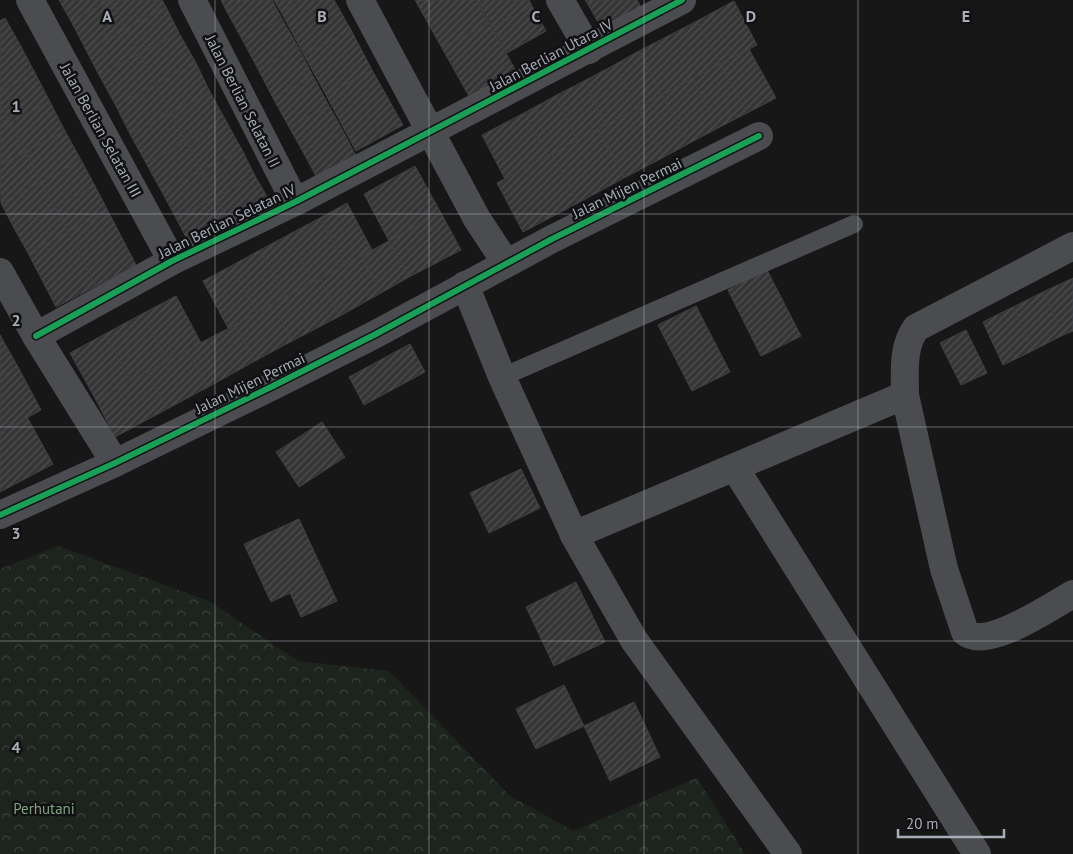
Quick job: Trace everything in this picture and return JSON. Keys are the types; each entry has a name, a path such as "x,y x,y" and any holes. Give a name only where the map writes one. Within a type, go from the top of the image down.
{"street":[{"name":"Jalan Berlian Selatan III","path":"30,0 172,261"},
{"name":"Jalan Berlian Selatan II","path":"192,0 295,202"},
{"path":"360,0 477,219 506,263"},
{"path":"560,0 589,50"},
{"name":"Jalan Berlian Utara IV","path":"431,132 682,0"},
{"name":"Jalan Berlian Selatan IV","path":"36,336 172,261 295,202 431,132"},
{"name":"Jalan Mijen Permai","path":"0,515 115,463 374,336 506,263 759,136"},
{"path":"1073,246 916,328 909,337 907,347 905,395 944,569 965,632 974,637 990,637 1073,594"},
{"path":"0,272 36,336 115,463"},
{"path":"465,285 502,377 574,535 634,640 788,854"},
{"path":"574,535 905,395"},
{"path":"735,468 977,854"}],"lane":[{"path":"502,377 854,224"}],"green space":[{"name":"Perhutani","path":"58,546 209,601 298,661 389,671 509,795 573,831 697,778 745,854 0,854 0,569"}],"building":[{"path":"59,0 110,0 71,21"},
{"path":"111,0 162,0 166,7 126,29"},
{"path":"111,0 126,29 86,50 71,21"},
{"path":"221,0 245,0 226,10"},
{"path":"245,0 272,0 282,19 243,41 226,10"},
{"path":"274,0 303,0 281,12"},
{"path":"303,0 334,0 351,30 304,55 281,12"},
{"path":"415,0 476,0 489,23 442,48"},
{"path":"477,0 529,0 532,6 493,28"},
{"path":"585,0 600,0 589,6"},
{"path":"600,0 637,0 642,9 603,31 589,6"},
{"path":"734,1 757,45 720,64 697,21"},
{"path":"532,6 546,31 507,53 493,28"},
{"path":"166,7 179,33 139,54 126,29"},
{"path":"5,18 19,43 0,53 0,21"},
{"path":"282,19 298,47 258,69 243,41"},
{"path":"697,21 720,64 662,95 639,51"},
{"path":"489,23 516,71 470,98 442,48"},
{"path":"126,29 139,54 99,75 86,50"},
{"path":"351,30 372,70 326,95 304,55"},
{"path":"179,33 196,63 156,84 139,54"},
{"path":"19,43 35,73 0,92 0,53"},
{"path":"298,47 313,76 273,98 258,69"},
{"path":"749,49 776,98 747,113 720,64"},
{"path":"639,51 662,95 638,108 614,65"},
{"path":"139,54 156,84 116,106 99,75"},
{"path":"196,63 210,92 171,113 156,84"},
{"path":"720,64 747,113 718,128 692,79"},
{"path":"614,65 638,108 606,125 584,81"},
{"path":"372,70 403,125 356,151 326,95"},
{"path":"35,73 50,102 10,123 0,104 0,92"},
{"path":"313,76 329,106 289,127 273,98"},
{"path":"692,79 718,128 688,144 662,95"},
{"path":"584,81 606,125 578,140 555,96"},
{"path":"156,84 171,113 130,134 116,106"},
{"path":"210,92 226,121 186,142 171,113"},
{"path":"662,95 688,144 664,157 638,108"},
{"path":"555,96 578,140 548,156 524,113"},
{"path":"50,102 65,131 25,152 10,123"},
{"path":"0,104 10,123 0,128"},
{"path":"329,106 343,131 303,152 289,127"},
{"path":"638,108 664,157 624,178 598,129"},
{"path":"171,113 186,142 146,163 130,134"},
{"path":"524,113 548,156 505,179 482,135"},
{"path":"226,121 242,150 202,171 186,142"},
{"path":"10,123 25,152 0,165 0,128"},
{"path":"598,129 624,178 578,203 552,154"},
{"path":"65,131 81,160 41,182 25,152"},
{"path":"343,131 356,156 317,178 303,152"},
{"path":"186,142 202,171 162,192 146,163"},
{"path":"242,150 255,176 216,197 202,171"},
{"path":"25,152 41,182 1,203 0,165"},
{"path":"552,154 578,203 523,232 497,183"},
{"path":"81,160 95,186 55,207 41,182"},
{"path":"415,166 441,213 389,241 364,194"},
{"path":"202,171 216,197 176,218 162,192"},
{"path":"255,176 269,200 229,222 216,197"},
{"path":"41,182 55,207 14,228 1,203"},
{"path":"95,186 108,211 68,232 55,207"},
{"path":"216,197 229,222 189,243 176,218"},
{"path":"347,203 372,250 345,265 320,218"},
{"path":"55,207 68,232 28,253 14,228"},
{"path":"108,211 136,265 96,286 68,232"},
{"path":"441,213 461,250 409,277 389,241"},
{"path":"320,218 345,265 313,282 288,235"},
{"path":"68,232 96,286 56,307 28,253"},
{"path":"288,235 313,282 285,297 260,250"},
{"path":"389,241 409,277 381,293 361,256"},
{"path":"260,250 285,297 257,313 231,266"},
{"path":"361,256 381,293 340,316 320,279"},
{"path":"231,266 257,313 228,328 203,281"},
{"path":"767,270 801,336 761,356 728,290"},
{"path":"1073,278 1073,331 1063,335 1043,292"},
{"path":"320,279 340,316 292,341 272,304"},
{"path":"1043,292 1063,335 1034,350 1013,307"},
{"path":"176,296 201,343 168,361 142,314"},
{"path":"272,304 292,341 255,361 235,325"},
{"path":"696,306 730,372 692,391 658,325"},
{"path":"1013,307 1034,350 1003,365 983,322"},
{"path":"142,314 168,361 131,381 105,334"},
{"path":"235,325 255,361 208,387 187,350"},
{"path":"966,330 987,373 961,385 940,343"},
{"path":"105,334 131,381 96,400 70,353"},
{"path":"0,335 18,367 0,377"},
{"path":"410,344 425,372 364,405 349,377"},
{"path":"187,350 208,387 167,409 147,372"},
{"path":"18,367 41,410 0,433 0,377"},
{"path":"147,372 167,409 115,437 96,400"},
{"path":"27,417 53,464 0,492 0,433"},
{"path":"322,422 345,457 299,487 276,452"},
{"path":"521,469 540,508 489,533 470,493"},
{"path":"299,519 337,601 301,617 290,593 271,602 244,544"},
{"path":"576,582 605,642 554,666 526,607"},
{"path":"564,685 584,726 536,749 516,709"},
{"path":"634,702 660,757 610,781 584,726"}],"cycle path":[{"path":"36,336 172,261 295,202 682,0"},
{"path":"0,515 115,463 273,386 374,335 552,239 759,136"}]}
